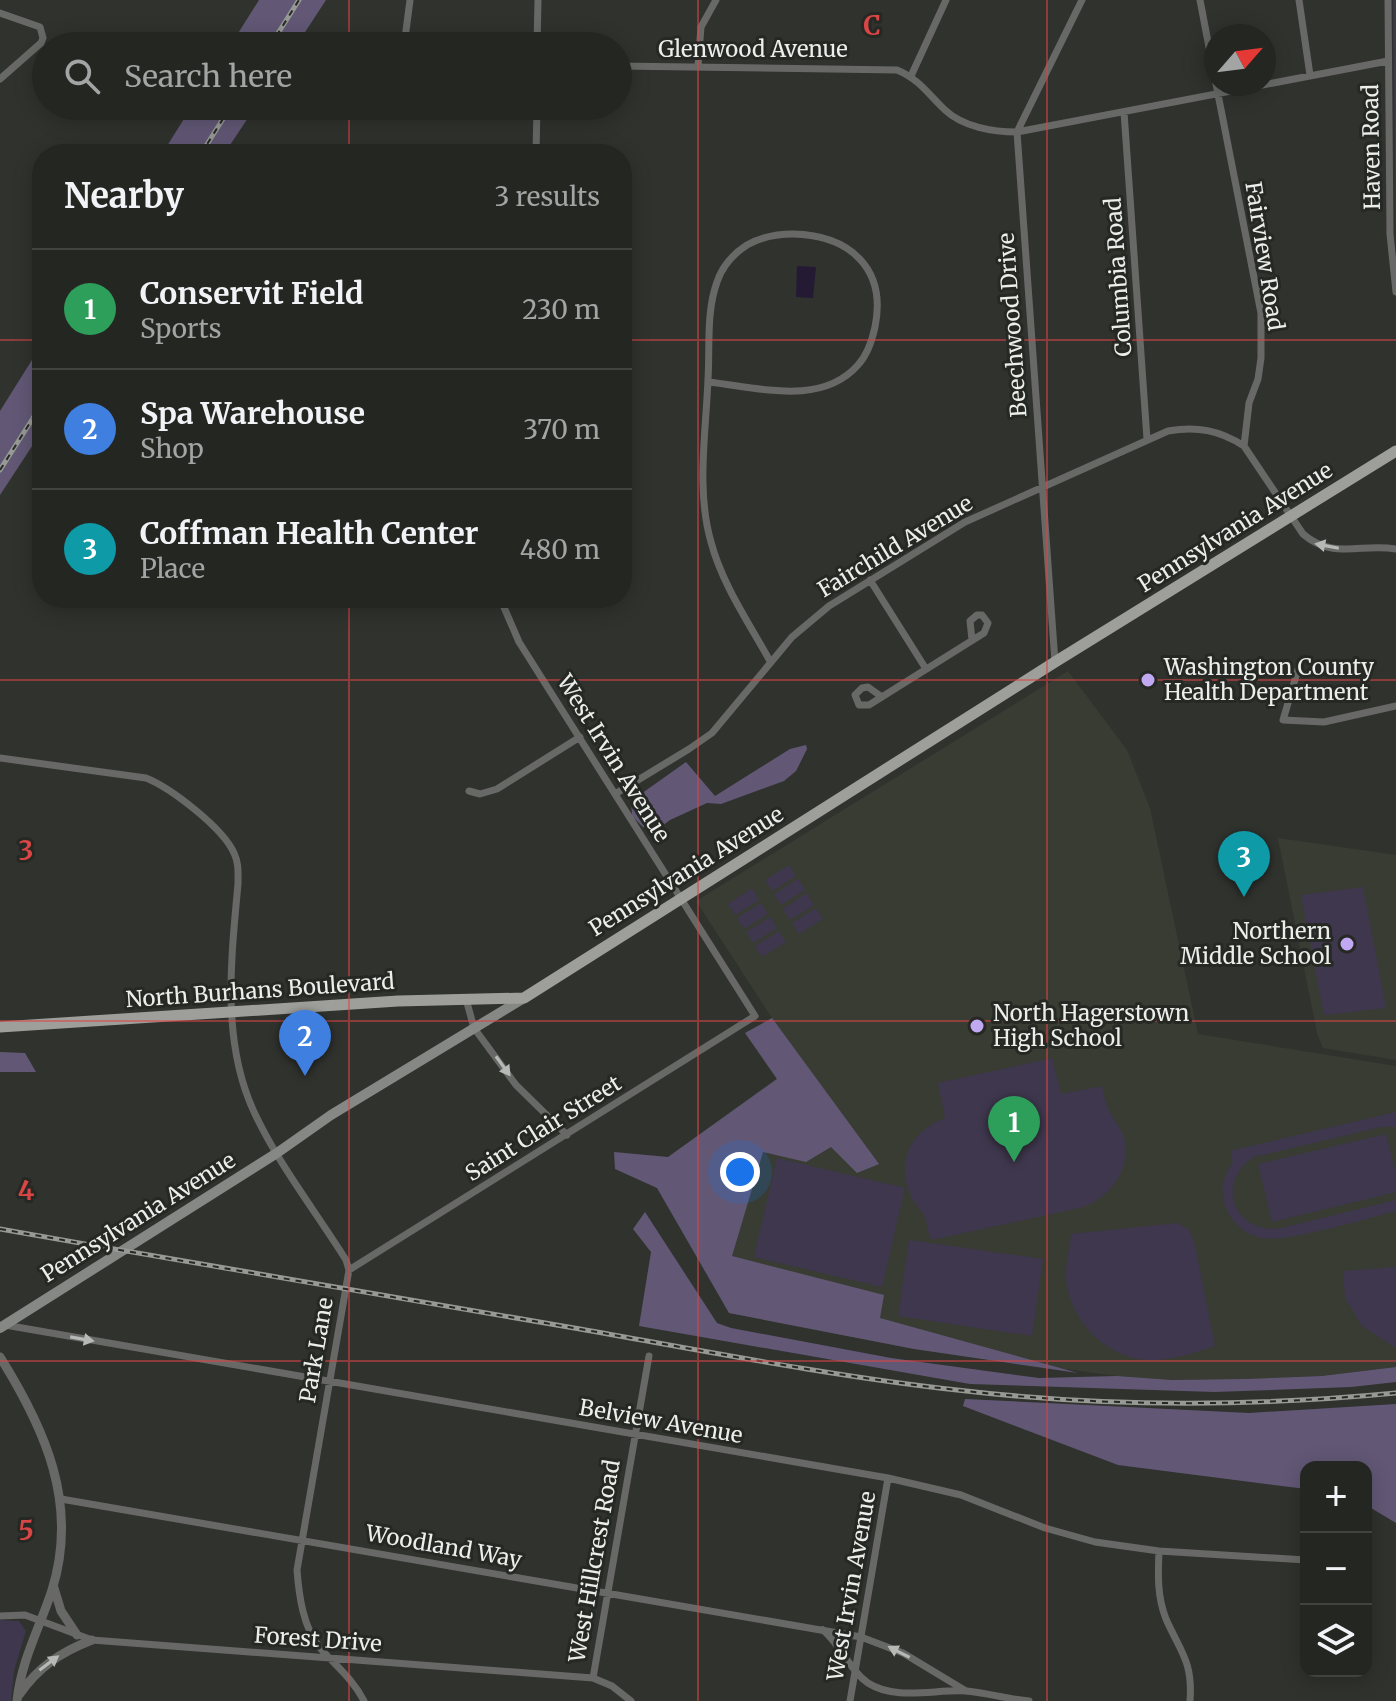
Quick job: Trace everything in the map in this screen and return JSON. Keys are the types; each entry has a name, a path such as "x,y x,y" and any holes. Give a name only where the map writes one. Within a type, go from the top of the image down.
{"main road":[{"name":"Pennsylvania Avenue","path":"3,1326 277,1153 331,1115 524,998 1055,662 1396,451"},
{"name":"North Burhans Boulevard","path":"0,1027 524,998"}],"street":[{"path":"406,32 410,0"},
{"path":"537,32 538,0"},
{"path":"698,66 701,27 716,0"},
{"path":"946,0 911,76 958,120 1004,132 1017,132 1208,96"},
{"path":"1017,132 1082,0"},
{"name":"Fairview Road","path":"1200,0 1205,24"},
{"path":"1299,0 1310,75"},
{"name":"Haven Road","path":"1388,0 1390,234 1396,292"},
{"path":"0,13 40,27 41,32"},
{"path":"0,79 32,51"},
{"path":"1276,82 1388,61"},
{"name":"Glenwood Avenue","path":"632,66 884,68 911,76"},
{"name":"Fairview Road","path":"1218,96 1261,313 1261,358 1258,379 1249,403 1244,446"},
{"name":"Columbia Road","path":"1124,112 1147,439"},
{"path":"536,144 537,120"},
{"name":"Beechwood Drive","path":"1017,132 1055,662"},
{"path":"708,382 797,391 825,387 845,377 866,354 876,324 878,301 866,267 838,242 811,235 770,236 745,246 729,259 717,282 710,325 704,482 707,526 716,558 770,661"},
{"name":"Fairchild Avenue","path":"615,794 712,733 770,661 814,616 945,533 1168,431 1202,428 1228,436 1244,446"},
{"path":"1244,446 1303,534 1316,546 1331,549 1396,549"},
{"path":"870,580 926,669"},
{"name":"West Irvin Avenue","path":"504,608 519,642 755,1016"},
{"path":"882,697 972,640"},
{"path":"1299,666 1283,720 1324,722 1396,706"},
{"path":"469,791 480,794 497,789 580,737"},
{"name":"Park Lane","path":"0,758 146,778 166,789 219,832 234,852 238,865 231,1013 245,1087 277,1153 346,1260 349,1270 297,1570 303,1611 318,1645 348,1675 364,1701"},
{"path":"466,999 474,1028 516,1085 567,1135"},
{"name":"Saint Clair Street","path":"349,1270 755,1016"},
{"name":"Belview Avenue","path":"3,1326 888,1478 961,1495 1069,1536 1159,1551 1300,1560"},
{"name":"West Hillcrest Road","path":"593,1678 649,1356"},
{"path":"0,1357 37,1426 55,1473 61,1499 62,1539 54,1585 21,1673 17,1700"},
{"name":"West Irvin Avenue","path":"850,1701 888,1478"},
{"name":"Woodland Way","path":"61,1499 861,1637 903,1653 966,1691"},
{"path":"1159,1551 1158,1588 1166,1619 1183,1650 1191,1688 1190,1701"},
{"path":"54,1585 61,1611 77,1635"},
{"name":"Forest Drive","path":"0,1616 25,1615 92,1640 593,1678 612,1686 631,1701"},
{"name":"Woodland Way","path":"821,1629 843,1650 855,1670 874,1686 893,1692 966,1691 1029,1701"},
{"path":"17,1700 29,1680 53,1659 92,1640"}],"shaded area":[{"path":"259,0 326,0 305,32 239,32"},
{"path":"1393,0 1396,0 1396,242"},
{"path":"183,120 247,120 231,144 168,144"},
{"path":"797,266 816,267 813,298 796,297"},
{"path":"32,360 32,446 0,495 0,411"},
{"name":"North Hagerstown High School","path":"1068,671 1127,750 1150,808 1198,1034 1396,1066 1396,1367 1322,1376 1244,1379 1172,1380 1117,1376 914,1349 729,1313 668,1157 777,1078 745,1033 772,1018 696,901"},
{"path":"806,745 796,771 784,781 721,804 707,803 658,829 643,827 632,816 631,801 686,762 715,796 790,749"},
{"name":"Northern Middle School","path":"1278,838 1396,855 1396,1060 1323,1048 1317,1033"},
{"path":"789,865 796,876 772,891 765,880"},
{"path":"798,879 805,890 781,905 774,894"},
{"path":"1363,887 1386,1008 1324,1015 1301,895"},
{"path":"752,888 759,900 735,915 728,904"},
{"path":"807,893 814,905 790,920 783,909"},
{"path":"761,903 768,914 744,929 737,918"},
{"path":"816,908 823,919 799,934 792,923"},
{"path":"770,917 777,928 753,943 746,932"},
{"path":"779,931 786,942 762,957 755,946"},
{"path":"772,1018 879,1164 857,1173 831,1147 806,1162 763,1152 732,1256 884,1295 880,1318 1078,1373 914,1349 729,1313 657,1188 615,1169 614,1152 668,1157 777,1079 745,1033"},
{"path":"0,1052 25,1053 36,1072 0,1072"},
{"path":"1052,1058 1061,1094 1102,1086 1126,1149 1117,1180 1103,1196 1084,1207 931,1240 924,1215 910,1194 905,1169 906,1158 916,1139 924,1130 945,1118 938,1083"},
{"path":"1396,1112 1396,1127 1381,1127 1254,1157 1242,1168 1233,1192 1241,1215 1265,1228 1281,1228 1396,1200 1396,1211 1328,1229 1273,1239 1250,1234 1232,1219 1224,1202 1223,1190 1233,1162 1230,1151"},
{"path":"1386,1134 1396,1175 1396,1192 1272,1222 1258,1164"},
{"path":"777,1158 905,1188 882,1287 754,1257"},
{"path":"645,1212 717,1323 731,1328 891,1358 1039,1378 1244,1379 1322,1376 1396,1367 1396,1382 1351,1387 1214,1392 970,1384 639,1326 651,1252 633,1229"},
{"path":"1177,1223 1189,1230 1195,1245 1215,1346 1157,1360 1133,1358 1104,1344 1092,1334 1074,1308 1066,1278 1071,1234"},
{"path":"909,1240 1043,1259 1032,1336 898,1316"},
{"path":"1396,1267 1396,1348 1362,1326 1345,1298 1343,1271"},
{"path":"965,1399 1249,1413 1396,1404 1396,1523 1372,1509 1372,1461 1300,1461 1300,1488 1118,1465 963,1406"},
{"path":"0,1620 19,1621 26,1631 14,1671 11,1701 0,1701"}],"railway":[{"path":"279,32 299,0"},
{"path":"207,144 222,120"},
{"path":"0,470 32,420"},
{"path":"0,1229 863,1378 957,1390 1067,1400 1176,1403 1286,1401 1396,1393"}],"place":[{"name":"Washington County Health Department","path":"1148,680"},
{"name":"Coffman Health Center","path":"1244,897"},
{"name":"Northern Middle School","path":"1347,944"},
{"name":"North Hagerstown High School","path":"977,1026"},
{"name":"Spa Warehouse","path":"305,1076"},
{"name":"Conservit Field","path":"1014,1162"}]}
